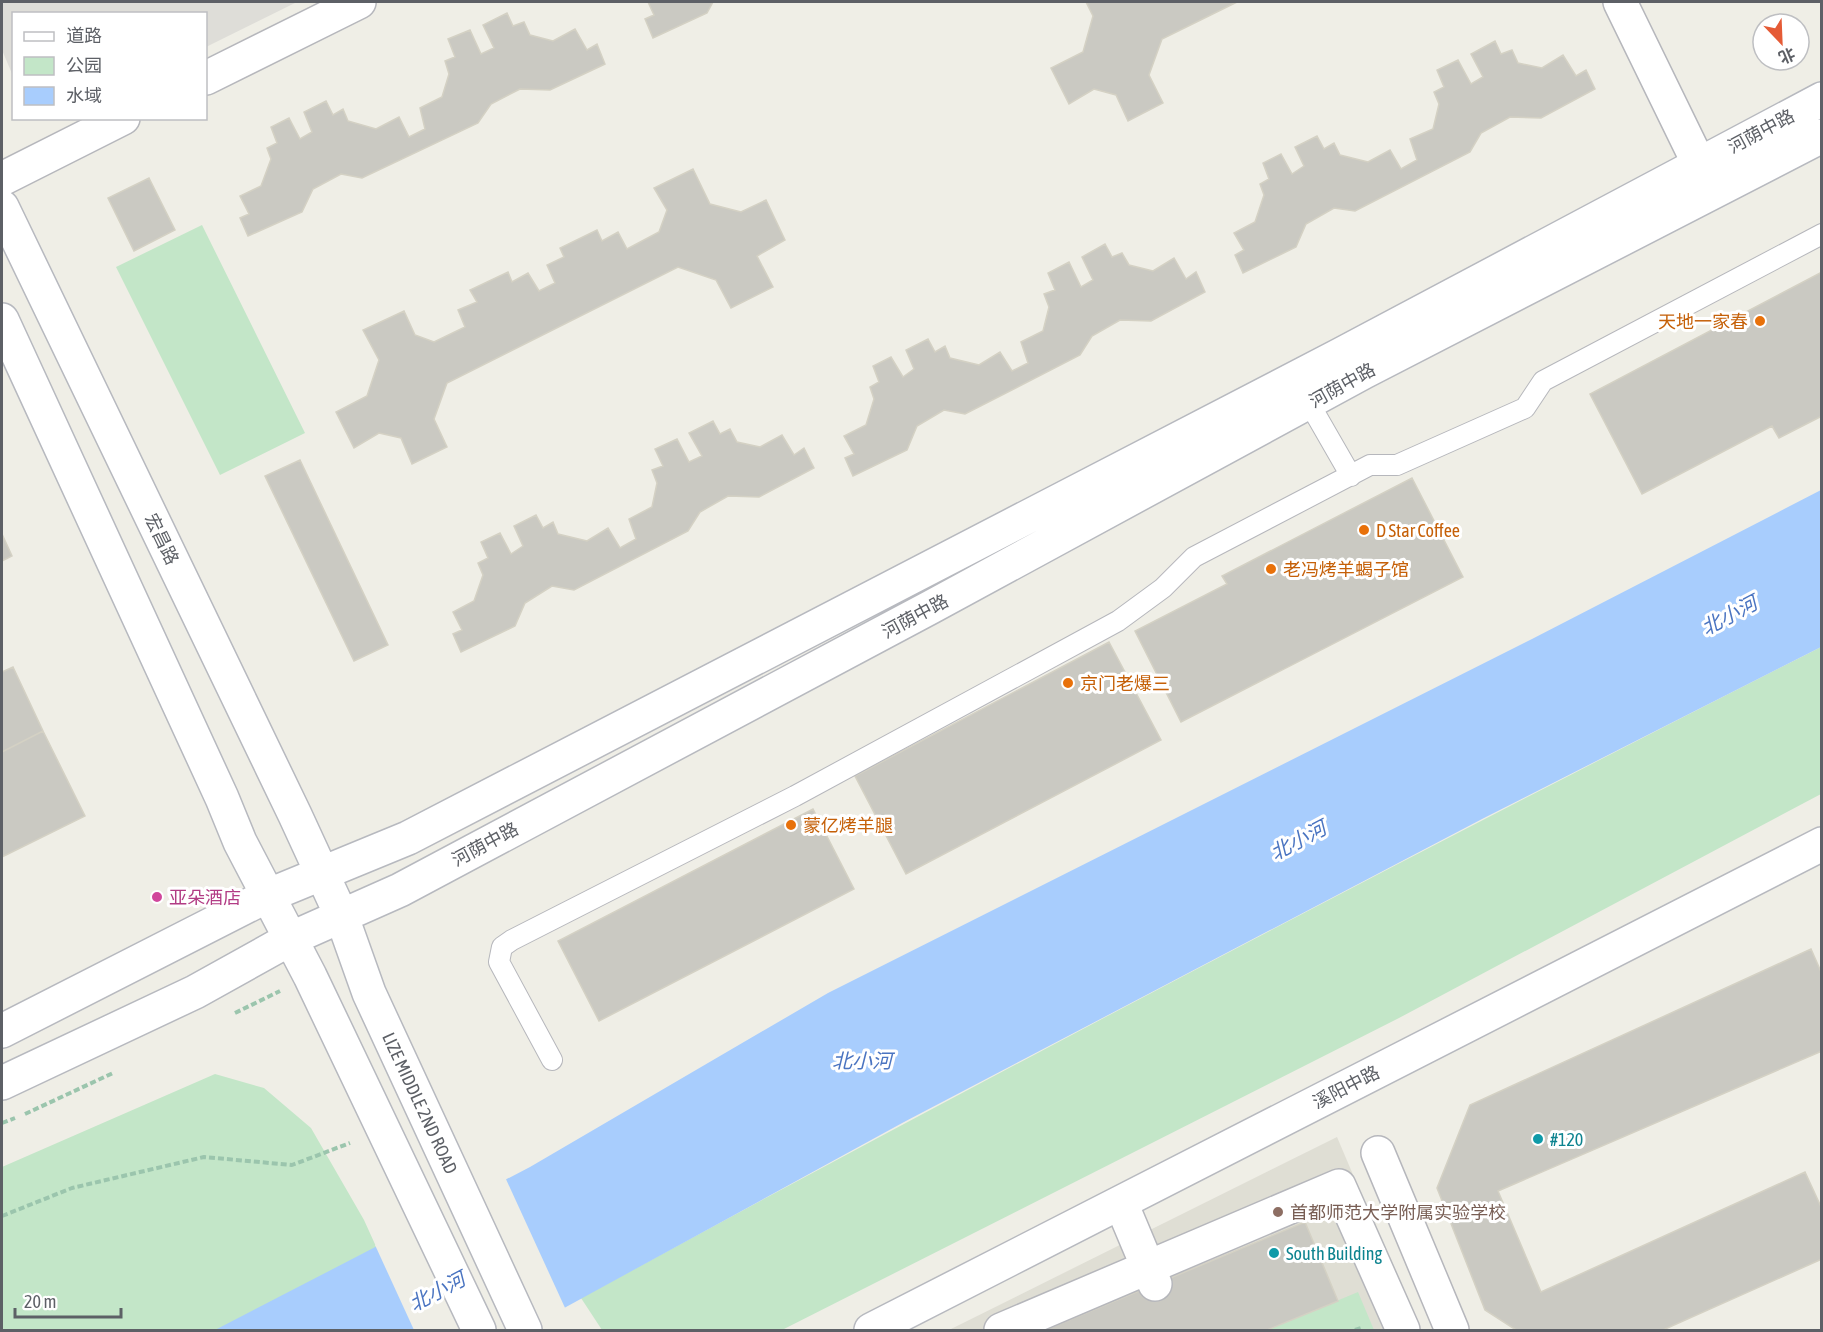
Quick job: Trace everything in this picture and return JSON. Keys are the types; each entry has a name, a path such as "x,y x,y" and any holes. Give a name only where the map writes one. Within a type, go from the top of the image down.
{"street":[{"path":"207,78 358,2"},
{"path":"1620,2 1699,164"},
{"name":"河荫中路","path":"2,1031 267,896 408,838 1340,355 1821,99"},
{"path":"2,179 119,120"},
{"name":"河荫中路","path":"2,1083 195,992 292,938 400,890 1309,402 1821,136"},
{"name":"宏昌路","path":"2,207 321,872"},
{"path":"2,320 222,798 240,842 267,896 292,938 479,1330"},
{"name":"溪阳中路","path":"871,1330 1821,844"},
{"name":"LIZE MIDDLE 2ND ROAD","path":"321,872 342,917 369,993 525,1330"},
{"path":"1378,1154 1452,1330"},
{"path":"1001,1330 1152,1276 1339,1185 1403,1330"},
{"path":"1121,1203 1152,1276"}],"lane":[{"path":"552,1060 499,962 501,947 795,796 1118,621 1163,588 1194,557 1370,465 1397,465 1525,408 1543,381 1821,234"},
{"path":"1309,402 1351,476"}],"path":[{"path":"2,1216 72,1188 204,1157 292,1165 385,1130"},
{"path":"1354,1330 1361,1328 1363,1330"}],"shaded area":[{"path":"2,2 297,2 207,47 207,12 12,12 12,74 2,50"},
{"name":"首都师范大学附属实验学校","path":"1337,1137 1419,1330 949,1330"}],"green space":[{"path":"202,225 305,433 220,475 116,267"},
{"path":"1821,647 1821,794 1399,1018 782,1330 602,1330 581,1298 1199,968"},
{"path":"215,1074 264,1088 311,1128 364,1220 414,1330 2,1330 2,1167"},
{"path":"1358,1292 1374,1330 1267,1330"}],"water":[{"name":"北小河","path":"1821,490 1821,647 1484,818 904,1122 524,1330 215,1330 530,1167 828,993 1532,639"}],"pier":[{"path":"505,1177 566,1310 530,1330 414,1330 375,1245"}],"building":[{"path":"648,2 713,2 707,13 653,38 645,19 654,15"},
{"path":"1086,2 1237,2 1162,39 1149,75 1163,103 1128,121 1116,95 1094,89 1069,104 1051,68 1083,52 1093,16"},
{"path":"507,13 513,26 524,22 530,35 553,41 575,29 587,50 597,44 605,64 550,90 520,89 491,104 478,123 362,178 341,174 313,189 302,212 248,236 240,218 249,214 240,196 261,186 271,159 267,148 277,143 271,127 289,118 300,139 312,132 304,112 326,101 333,115 343,109 348,121 376,129 399,117 409,137 425,129 420,108 442,97 449,74 445,61 455,57 448,39 470,30 481,54 494,48 483,25"},
{"path":"1495,41 1501,54 1512,50 1518,63 1542,68 1563,55 1576,76 1586,70 1595,89 1541,118 1510,117 1481,133 1470,152 1355,211 1334,208 1306,224 1296,247 1243,273 1235,255 1244,250 1234,233 1255,222 1264,195 1260,184 1269,179 1263,163 1281,154 1292,174 1304,166 1295,147 1317,136 1324,149 1334,143 1340,155 1368,162 1390,150 1401,169 1417,160 1410,139 1433,129 1439,104 1434,92 1444,87 1437,70 1458,60 1471,84 1483,77 1471,54"},
{"path":"693,169 710,204 741,212 766,200 785,240 757,256 773,287 731,308 716,280 678,267 447,383 434,419 447,447 412,464 401,438 379,433 354,448 336,412 367,396 379,360 363,330 404,311 415,335 434,342 465,327 458,310 477,302 470,290 508,272 512,282 528,273 539,291 555,283 547,265 564,257 560,248 597,230 602,241 618,232 627,249 659,232 667,210 654,188"},
{"path":"149,178 175,230 134,251 108,198"},
{"path":"1105,244 1112,257 1122,253 1129,265 1153,271 1174,258 1186,279 1196,272 1205,292 1151,321 1120,320 1092,336 1080,355 965,414 944,410 917,426 907,450 853,476 845,458 854,454 844,436 866,425 874,399 870,387 879,382 873,366 891,357 903,377 914,369 906,350 928,339 935,352 945,346 950,358 979,365 1000,352 1012,371 1028,363 1021,342 1043,331 1049,307 1044,294 1055,290 1048,273 1069,262 1081,287 1093,280 1082,257"},
{"path":"1822,272 1822,416 1779,438 1772,426 1642,494 1590,394"},
{"path":"713,421 720,434 730,429 737,442 760,447 782,435 794,455 804,448 814,468 759,497 728,496 700,512 688,531 574,590 552,586 525,603 515,626 461,652 453,634 462,630 453,612 474,601 483,575 478,563 488,558 481,542 500,533 511,554 523,546 514,526 536,515 543,528 553,522 558,534 587,541 608,528 620,548 636,539 629,519 652,507 657,483 652,470 663,466 655,449 677,439 689,462 702,456 689,433"},
{"path":"300,460 388,645 354,661 265,476"},
{"path":"1412,478 1463,577 1181,722 1135,631 1227,584 1222,576"},
{"path":"2,534 12,556 2,561"},
{"path":"1109,642 1161,740 906,874 855,776"},
{"path":"13,667 43,731 2,752 2,672"},
{"path":"43,731 85,816 2,857 2,752"},
{"path":"813,809 854,889 599,1021 558,941"},
{"name":"#120","path":"1811,949 1822,974 1822,1051 1498,1191 1541,1292 1805,1172 1822,1209 1822,1259 1663,1330 1516,1330 1485,1310 1437,1188 1470,1105"},
{"name":"South Building","path":"1305,1222 1338,1301 1267,1330 1045,1330"}],"place":[{"name":"天地一家春","path":"1760,321"},
{"name":"D Star Coffee","path":"1364,530"},
{"name":"老冯烤羊蝎子馆","path":"1271,569"},
{"name":"京门老爆三","path":"1068,683"},
{"name":"蒙亿烤羊腿","path":"791,825"},
{"name":"亚朵酒店","path":"157,897"},
{"name":"#120","path":"1538,1139"},
{"name":"首都师范大学附属实验学校","path":"1278,1212"},
{"name":"South Building","path":"1274,1253"}]}
